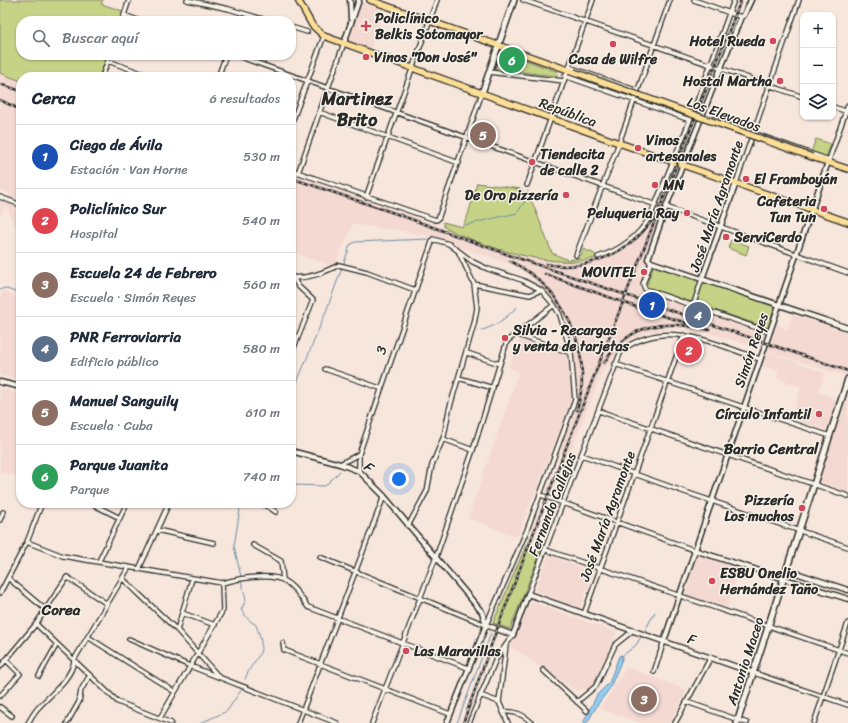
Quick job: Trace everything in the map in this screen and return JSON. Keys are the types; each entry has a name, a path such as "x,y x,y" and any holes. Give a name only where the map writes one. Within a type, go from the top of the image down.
{"main road":[{"name":"República","path":"298,0 312,25 324,36 619,143 848,222"},
{"name":"Los Elevados","path":"370,0 498,47 567,71 574,72 812,157 829,161 848,169"},
{"path":"482,93 514,0"},
{"name":"Antonio Maceo","path":"738,722 848,379"}],"street":[{"path":"124,15 129,0"},
{"path":"187,0 229,9 252,16"},
{"path":"350,0 352,21"},
{"path":"359,0 298,172 431,219 438,219 459,163 482,93"},
{"path":"366,197 437,0"},
{"path":"523,0 800,96"},
{"path":"527,185 593,0"},
{"path":"576,255 619,143 670,0"},
{"path":"694,0 741,17"},
{"path":"598,257 614,251 631,240 645,226 656,206 712,65 731,13 734,0"},
{"path":"751,0 744,15 741,17 648,256 651,262 848,328"},
{"name":"José María Agramonte","path":"693,306 799,0"},
{"path":"296,29 307,32"},
{"path":"296,112 324,36"},
{"path":"220,72 224,60"},
{"path":"249,60 283,72"},
{"path":"104,72 108,61 138,72"},
{"path":"567,71 638,91"},
{"path":"567,71 634,100 690,120"},
{"path":"489,72 564,81"},
{"path":"296,77 656,206"},
{"name":"Simón Reyes","path":"654,672 694,550 796,254 847,112 848,105"},
{"path":"836,108 847,112"},
{"path":"320,112 459,163"},
{"path":"703,115 829,161"},
{"path":"0,197 16,203"},
{"path":"666,207 848,273"},
{"name":"3","path":"359,471 359,454 380,388 433,239 449,244 458,251"},
{"path":"408,526 427,491 432,464 443,439 448,410 472,338 477,308 474,284 458,251"},
{"path":"447,723 468,668 527,530 575,400 571,353 564,327 554,305 541,290 522,280 488,269 473,262 458,251"},
{"path":"651,262 643,284 645,290 769,332"},
{"path":"296,278 300,278 326,271 339,265 367,272 415,290"},
{"path":"296,283 313,300 296,341"},
{"path":"474,284 530,295 541,290"},
{"path":"372,723 436,558 473,450 507,341 554,305"},
{"path":"515,334 571,353"},
{"name":"Fernando Callejas","path":"469,723 496,659 512,635 546,550 621,351 634,342 653,335 684,335 760,359"},
{"name":"José María Agramonte","path":"584,614 684,335"},
{"path":"466,353 500,364"},
{"path":"615,364 830,436"},
{"path":"325,369 380,388"},
{"path":"459,378 492,388"},
{"path":"0,382 16,386"},
{"path":"599,411 848,496"},
{"path":"443,439 473,450"},
{"name":"F","path":"296,452 340,464 359,471 384,496 482,612 486,625"},
{"path":"340,464 359,454"},
{"path":"582,455 711,501 848,547"},
{"path":"540,495 694,550 848,599"},
{"path":"298,723 354,571 384,496"},
{"path":"1,590 27,542 40,508"},
{"path":"100,508 120,518"},
{"path":"99,561 125,508"},
{"path":"139,569 166,508"},
{"path":"272,508 276,512"},
{"path":"0,520 3,512"},
{"path":"157,530 214,543"},
{"path":"27,542 63,556 99,561 192,579 222,583 245,578 283,580 298,592 308,607 468,668"},
{"path":"254,545 282,561 283,580"},
{"path":"546,550 848,653"},
{"path":"320,557 512,635"},
{"path":"28,723 37,708 58,689 74,665 74,660 129,567"},
{"path":"787,570 848,590"},
{"path":"0,667 36,624 66,577 107,604"},
{"path":"8,578 46,610"},
{"path":"122,578 177,630 220,678"},
{"path":"177,630 192,579"},
{"path":"160,718 223,610 222,583"},
{"name":"F","path":"528,594 645,636 848,705"},
{"path":"182,612 214,625"},
{"path":"814,723 848,623"},
{"path":"36,624 118,702 171,723"},
{"path":"577,702 596,686 615,645 633,631"},
{"path":"88,637 175,692"},
{"path":"129,639 190,666 337,723"},
{"path":"507,642 499,702 508,723"},
{"path":"39,676 57,644"},
{"path":"283,644 284,650 450,714"},
{"path":"675,723 711,658"},
{"path":"0,696 20,674 6,660"},
{"path":"543,670 587,711"},
{"path":"67,723 79,702 81,690 90,675"},
{"path":"480,695 499,702"},
{"path":"687,702 738,722 747,723"},
{"path":"0,707 12,716"},
{"path":"503,712 513,711 524,715 532,723"}],"shaded area":[{"name":"Policlínico Belkis Sotomayor","path":"362,2 385,10 370,50 348,42"},
{"path":"0,73 16,79 16,224 13,223 6,204 0,216 0,200 6,203 10,194 0,189"},
{"path":"296,175 513,253 566,263 592,260 626,245 637,237 658,207 663,208 646,255 649,262 641,286 642,290 766,333 764,339 771,341 777,325 787,329 793,314 848,333 848,362 846,367 848,368 848,377 717,335 683,328 646,333 631,340 621,349 602,373 570,453 561,449 577,401 573,351 567,327 558,305 537,282 516,266 435,238 409,232 353,224 334,267 296,254"},
{"path":"3,291 16,296 16,378 0,375 0,298"},
{"path":"522,339 564,353 568,357 572,399 517,537 468,518 519,372 509,367 519,342"},
{"path":"768,352 825,373 818,392 838,400 829,430 791,419 801,387 777,378 779,371 763,366"},
{"path":"0,389 16,393 16,476 0,471"},
{"path":"848,393 848,493 819,482"},
{"name":"ESBU Onelio Hernández Taño","path":"698,554 740,567 727,608 685,595"},
{"path":"549,555 593,573 580,608 535,591"},
{"path":"531,602 616,632 594,684 588,689 576,690 510,646"},
{"path":"627,667 687,690 670,723 640,723 600,708"}],"green space":[{"path":"0,0 103,0 101,4 123,11 121,16 16,16 16,60 105,60 101,72 16,72 16,79 0,73"},
{"path":"501,51 558,72 557,76 495,69"},
{"path":"816,139 831,144 826,157 811,152"},
{"path":"477,183 521,189 533,204 552,253 568,260 580,258 583,249 598,257 582,261 563,261 520,255 478,242 444,227 443,222 462,227 468,215"},
{"path":"731,240 749,246 746,255 728,248"},
{"path":"654,264 775,305 768,328 646,287"},
{"path":"526,545 541,551 510,629 493,623"}],"water":[{"path":"622,655 622,659 610,688 598,704 587,723 583,723 597,695 609,683 619,656"}],"waterway":[{"path":"465,225 517,213 524,203 528,191"},
{"path":"344,263 350,245 355,242 428,239"},
{"path":"296,385 342,268"},
{"path":"0,290 4,288 16,292"},
{"path":"477,331 494,325 504,319 517,307"},
{"path":"296,485 325,486 340,471"},
{"path":"240,508 234,546 241,577"},
{"path":"241,580 246,600 241,610 249,620 256,625 261,644 259,655 245,679"},
{"path":"644,632 655,612"},
{"path":"457,723 491,633"},
{"path":"621,657 636,645 642,635"},
{"path":"201,723 227,711 242,689"}],"railway":[{"path":"463,723 564,453 741,0"},
{"path":"0,84 16,89"},
{"path":"0,100 16,108"},
{"path":"296,180 397,214 509,255 848,371"},
{"path":"546,264 561,266 576,265 605,257 619,251 632,242 643,232 652,220"},
{"path":"510,261 529,273 546,287 560,304 570,324 578,344 581,366 581,388 577,410"},
{"path":"545,274 650,312 687,323"},
{"path":"604,363 614,349 637,331 664,325 678,325 709,330"}],"place":[{"name":"Policlínico Belkis Sotomayor","path":"366,26"},
{"name":"Hotel Rueda","path":"773,41"},
{"name":"Casa de Wilfre","path":"613,44"},
{"name":"Vinos \"Don José\"","path":"366,57"},
{"name":"Parque Juanita","path":"512,60"},
{"name":"Hostal Martha","path":"780,81"},
{"name":"Manuel Sanguily","path":"483,135"},
{"name":"Vinos artesanales","path":"638,148"},
{"name":"Tiendecita de calle 2","path":"532,162"},
{"name":"El Framboyán","path":"746,179"},
{"name":"MN","path":"655,185"},
{"name":"De Oro pizzería","path":"566,195"},
{"name":"Cafeteria Tun Tun","path":"824,209"},
{"name":"Peluqueria Ray","path":"687,213"},
{"name":"ServiCerdo","path":"726,237"},
{"name":"MOVITEL","path":"644,272"},
{"name":"Ciego de Ávila","path":"652,305"},
{"name":"PNR Ferroviarria","path":"698,315"},
{"name":"Silvia - Recargas y venta de tarjetas","path":"505,338"},
{"name":"Policlínico Sur","path":"689,350"},
{"name":"Círculo Infantil","path":"819,414"},
{"name":"Pizzería Los muchos","path":"802,508"},
{"name":"ESBU Onelio Hernández Taño","path":"712,581"},
{"name":"Las Maravillas","path":"406,651"},
{"name":"Escuela 24 de Febrero","path":"644,699"}],"district":[{"name":"Martinez Brito","path":"357,109"},
{"name":"Barrio Central","path":"771,449"},
{"name":"Corea","path":"61,610"}]}
